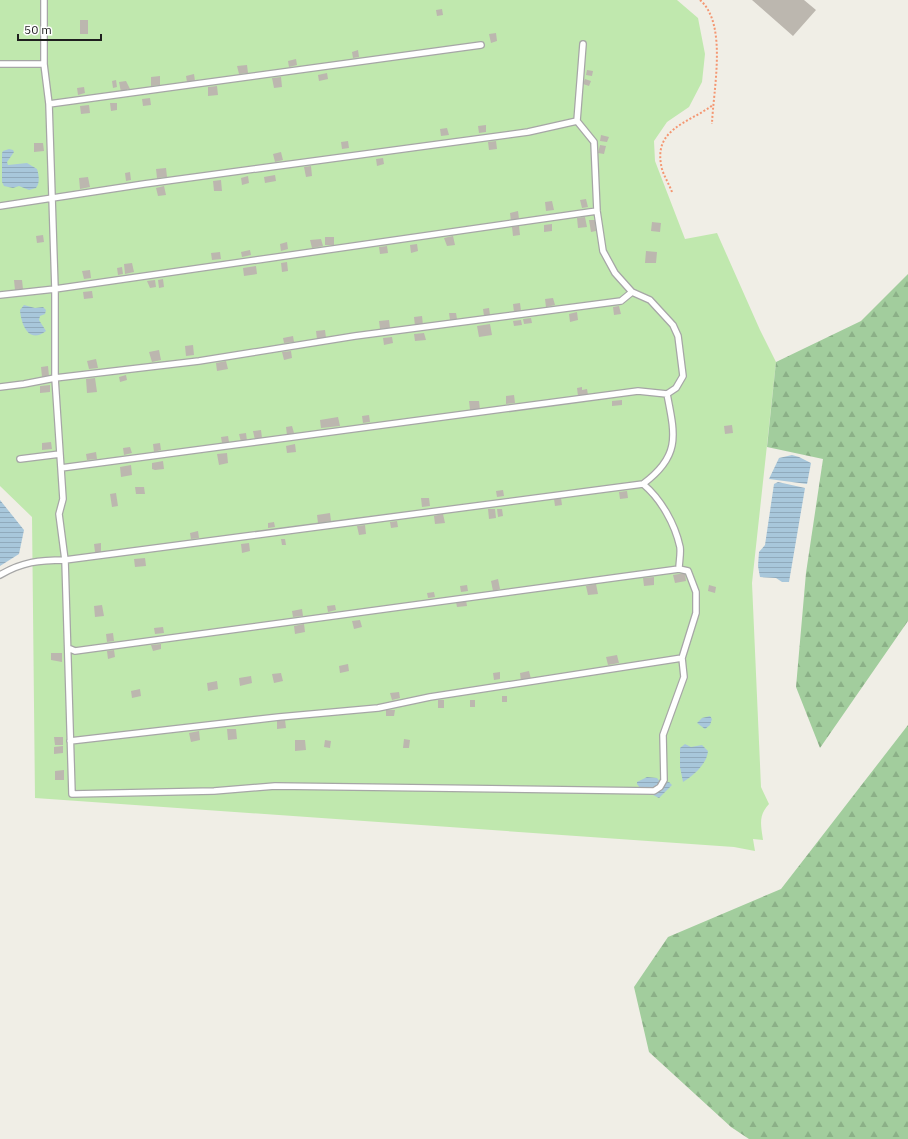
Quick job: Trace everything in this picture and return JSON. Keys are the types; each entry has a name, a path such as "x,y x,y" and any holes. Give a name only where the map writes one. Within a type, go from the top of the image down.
{"lane":[{"path":"44,0 44,64 49,104 55,289 55,378 63,499 59,514 65,560 72,794 214,791 275,786 654,791 660,787 664,780 663,735 684,677 682,658 696,612 696,592 688,571 679,569 83,650 75,651 68,648"},
{"path":"61,468 638,391 667,394 676,388 683,376 678,336 673,325 650,300 632,292 615,272 603,251 597,211 594,142 577,121 583,44"},
{"path":"49,104 481,45"},
{"path":"0,64 44,64"},
{"path":"0,206 151,183 528,132 577,121"},
{"path":"0,295 55,289 597,211"},
{"path":"0,387 55,378 199,361 355,336 621,301 632,292"},
{"path":"0,575 16,566 41,560 65,560 643,484 654,476 669,459 674,429 667,394"},
{"path":"20,458 60,454"},
{"path":"643,484 653,492 674,528 680,549 679,569"},
{"path":"70,741 279,717 378,708 437,696 682,658"}],"path":[{"path":"700,0 711,19 716,38 717,78 712,124"},
{"path":"672,192 662,169 660,150 662,142 667,134 713,105"}],"green space":[{"path":"0,0 677,0 698,18 705,54 702,82 689,107 667,122 654,141 655,161 685,239 717,233 760,330 776,362 752,583 761,787 769,804 763,813 761,821 763,840 753,839 755,851 734,847 35,798 32,517 0,486"},
{"path":"908,274 908,621 820,748 796,687 806,573 823,459 767,447 776,362 861,321"},
{"path":"908,725 908,1139 749,1139 731,1127 649,1052 634,987 668,937 781,889"}],"water":[{"path":"9,149 13,150 14,152 7,162 8,165 27,163 37,169 39,179 36,188 29,190 19,186 13,188 4,186 2,182 2,153 3,151"},
{"path":"24,305 35,308 43,307 46,310 45,314 40,316 39,320 46,331 40,335 34,335 27,331 22,321 20,310"},
{"path":"792,455 811,463 807,484 769,479 779,458"},
{"path":"778,482 805,488 789,582 782,582 776,578 760,577 758,566 759,552 765,545 774,484"},
{"path":"0,500 24,530 19,554 0,566"},
{"path":"710,716 712,719 710,725 705,729 697,723 702,718"},
{"path":"685,744 691,747 702,745 708,751 702,765 695,773 683,782 680,767 680,748"},
{"path":"647,777 657,778 661,783 669,782 672,785 659,798 641,789 637,784 637,782"}],"building":[{"path":"752,0 804,0 816,10 793,36"},
{"path":"442,9 443,15 437,16 436,10"},
{"path":"80,20 88,20 88,34 80,34"},
{"path":"33,26 34,33 26,33 26,27"},
{"path":"496,33 497,41 491,43 489,34"},
{"path":"358,50 359,57 353,58 352,52"},
{"path":"296,59 297,65 289,67 288,61"},
{"path":"247,65 248,73 239,74 237,66"},
{"path":"587,70 593,71 592,76 586,75"},
{"path":"327,73 328,79 319,81 318,75"},
{"path":"194,74 195,81 187,82 186,76"},
{"path":"160,76 160,85 151,86 151,77"},
{"path":"281,77 282,87 274,88 272,78"},
{"path":"585,79 591,81 589,86 583,84"},
{"path":"116,80 117,87 113,88 112,81"},
{"path":"126,81 130,89 121,92 119,82"},
{"path":"217,86 218,95 208,96 208,87"},
{"path":"84,87 85,93 78,95 77,88"},
{"path":"150,98 151,105 143,106 142,99"},
{"path":"110,103 117,103 117,110 111,111"},
{"path":"89,105 90,113 81,114 80,106"},
{"path":"486,125 486,132 479,133 478,126"},
{"path":"447,128 449,135 441,136 440,129"},
{"path":"601,135 609,137 607,142 600,141"},
{"path":"348,141 349,148 342,149 341,142"},
{"path":"496,141 497,149 489,150 488,142"},
{"path":"34,143 43,143 44,151 34,152"},
{"path":"600,145 606,146 604,154 598,153"},
{"path":"281,152 283,160 275,162 273,154"},
{"path":"383,158 384,164 377,166 376,159"},
{"path":"311,166 312,176 306,177 304,167"},
{"path":"166,168 167,177 157,178 156,169"},
{"path":"130,172 131,180 126,181 125,173"},
{"path":"275,175 276,181 265,183 264,177"},
{"path":"248,176 249,183 242,185 241,178"},
{"path":"88,177 90,187 80,189 79,178"},
{"path":"221,180 222,191 214,191 213,181"},
{"path":"164,186 166,195 158,196 156,188"},
{"path":"586,199 588,207 582,208 580,200"},
{"path":"552,201 554,210 546,211 545,202"},
{"path":"518,211 519,219 511,221 510,213"},
{"path":"585,217 587,227 578,228 577,218"},
{"path":"589,220 595,220 596,231 591,232"},
{"path":"652,222 661,223 660,232 651,231"},
{"path":"552,224 552,231 544,232 544,225"},
{"path":"519,226 520,235 513,236 512,227"},
{"path":"43,235 44,242 37,243 36,236"},
{"path":"453,236 455,245 447,246 444,238"},
{"path":"325,237 334,237 334,245 325,245"},
{"path":"321,239 323,246 312,248 310,240"},
{"path":"287,242 288,249 281,251 280,244"},
{"path":"417,244 418,251 411,253 410,245"},
{"path":"387,246 388,253 380,254 379,247"},
{"path":"250,250 251,255 242,257 241,252"},
{"path":"646,251 657,252 656,263 645,263"},
{"path":"220,252 221,259 212,260 211,253"},
{"path":"287,262 288,271 282,272 281,263"},
{"path":"132,263 134,272 125,274 124,264"},
{"path":"256,266 257,274 244,276 243,268"},
{"path":"122,267 123,274 118,275 117,268"},
{"path":"90,270 91,278 84,279 82,271"},
{"path":"163,279 164,287 159,288 158,280"},
{"path":"14,280 22,280 23,289 15,290"},
{"path":"155,280 156,287 150,288 147,281"},
{"path":"92,291 93,298 84,299 83,292"},
{"path":"553,298 555,305 546,307 545,299"},
{"path":"520,303 521,311 514,312 513,304"},
{"path":"619,306 621,314 614,315 613,307"},
{"path":"489,308 490,315 484,316 483,309"},
{"path":"577,312 578,320 570,322 569,314"},
{"path":"449,313 456,313 457,319 450,320"},
{"path":"422,316 423,325 415,326 414,317"},
{"path":"531,318 532,323 524,324 523,319"},
{"path":"389,320 390,328 380,329 379,321"},
{"path":"521,320 522,325 514,326 513,321"},
{"path":"490,324 492,335 479,337 477,326"},
{"path":"325,330 326,338 317,339 316,331"},
{"path":"424,333 426,340 415,341 414,334"},
{"path":"293,336 294,342 284,343 283,338"},
{"path":"392,337 393,343 384,345 383,338"},
{"path":"193,345 194,355 186,356 185,346"},
{"path":"159,350 161,360 152,362 149,352"},
{"path":"291,351 292,358 284,360 282,352"},
{"path":"96,359 98,368 89,369 87,361"},
{"path":"226,361 228,369 217,371 216,363"},
{"path":"48,366 49,376 42,377 41,367"},
{"path":"126,375 127,380 120,382 119,377"},
{"path":"95,378 97,392 87,393 86,379"},
{"path":"50,385 50,392 40,393 40,386"},
{"path":"582,387 582,390 587,389 588,395 578,396 577,388"},
{"path":"514,395 515,403 506,404 506,396"},
{"path":"622,400 622,405 612,406 612,401"},
{"path":"469,401 479,401 480,410 470,410"},
{"path":"369,415 370,422 363,423 362,416"},
{"path":"338,417 340,426 321,428 320,420"},
{"path":"732,425 733,433 725,434 724,426"},
{"path":"292,426 294,433 287,435 286,427"},
{"path":"261,430 262,438 255,440 253,431"},
{"path":"246,433 247,441 241,442 239,434"},
{"path":"228,436 229,442 222,443 221,437"},
{"path":"51,442 52,449 42,450 42,443"},
{"path":"160,443 161,450 154,452 153,444"},
{"path":"295,444 296,452 287,453 286,446"},
{"path":"130,447 132,453 124,455 123,448"},
{"path":"96,452 97,459 87,460 86,454"},
{"path":"227,453 228,463 219,465 217,454"},
{"path":"163,461 164,469 152,469 152,463"},
{"path":"131,465 132,475 121,477 120,467"},
{"path":"135,487 144,487 145,494 136,494"},
{"path":"503,490 504,496 497,497 496,491"},
{"path":"627,491 628,498 620,499 619,492"},
{"path":"116,493 118,506 112,507 110,494"},
{"path":"421,498 429,498 430,506 422,507"},
{"path":"561,498 562,505 555,506 554,499"},
{"path":"488,509 495,509 496,518 489,519"},
{"path":"497,509 502,509 503,516 498,517"},
{"path":"330,513 331,521 318,523 317,515"},
{"path":"443,514 445,523 435,524 434,516"},
{"path":"397,521 398,527 391,528 390,522"},
{"path":"274,522 275,527 268,528 268,523"},
{"path":"365,525 366,534 359,535 357,526"},
{"path":"198,531 199,538 191,539 190,533"},
{"path":"281,539 285,539 286,545 282,545"},
{"path":"101,543 101,552 95,552 94,544"},
{"path":"249,543 250,551 242,553 241,544"},
{"path":"145,558 146,566 135,567 134,559"},
{"path":"685,573 686,581 675,583 673,575"},
{"path":"654,577 654,585 644,586 643,578"},
{"path":"498,579 500,589 493,591 491,581"},
{"path":"596,584 598,594 588,595 586,586"},
{"path":"467,585 468,591 461,592 460,586"},
{"path":"709,585 716,587 715,593 708,591"},
{"path":"434,592 435,597 428,598 427,593"},
{"path":"466,600 467,606 457,607 456,602"},
{"path":"102,605 104,616 95,617 94,606"},
{"path":"335,605 336,610 328,612 327,606"},
{"path":"302,609 303,616 293,617 292,611"},
{"path":"360,620 362,627 354,629 352,621"},
{"path":"304,624 305,632 295,634 294,626"},
{"path":"163,627 164,633 155,634 154,628"},
{"path":"113,633 114,641 107,642 106,634"},
{"path":"161,644 161,649 153,651 151,645"},
{"path":"114,650 115,657 108,659 107,651"},
{"path":"51,653 62,653 62,662 51,660"},
{"path":"617,655 619,663 608,665 606,657"},
{"path":"348,664 349,671 340,673 339,666"},
{"path":"529,671 531,679 521,681 520,673"},
{"path":"500,672 500,679 494,680 493,673"},
{"path":"281,673 283,681 274,683 272,674"},
{"path":"251,676 252,683 240,686 239,678"},
{"path":"217,681 218,689 208,691 207,683"},
{"path":"140,689 141,696 132,698 131,691"},
{"path":"399,692 400,698 392,700 390,693"},
{"path":"502,696 507,696 507,702 502,702"},
{"path":"438,700 444,700 444,708 438,708"},
{"path":"470,700 475,700 475,707 470,707"},
{"path":"386,710 395,710 394,716 386,716"},
{"path":"285,720 286,728 277,729 277,721"},
{"path":"227,729 236,729 237,739 228,740"},
{"path":"199,731 200,740 191,742 189,733"},
{"path":"54,737 63,737 63,745 55,745"},
{"path":"404,739 410,740 409,748 403,748"},
{"path":"295,740 305,740 306,750 295,751"},
{"path":"325,740 331,741 330,748 324,747"},
{"path":"63,746 63,753 54,754 54,747"},
{"path":"64,770 64,780 55,780 55,771"}]}
